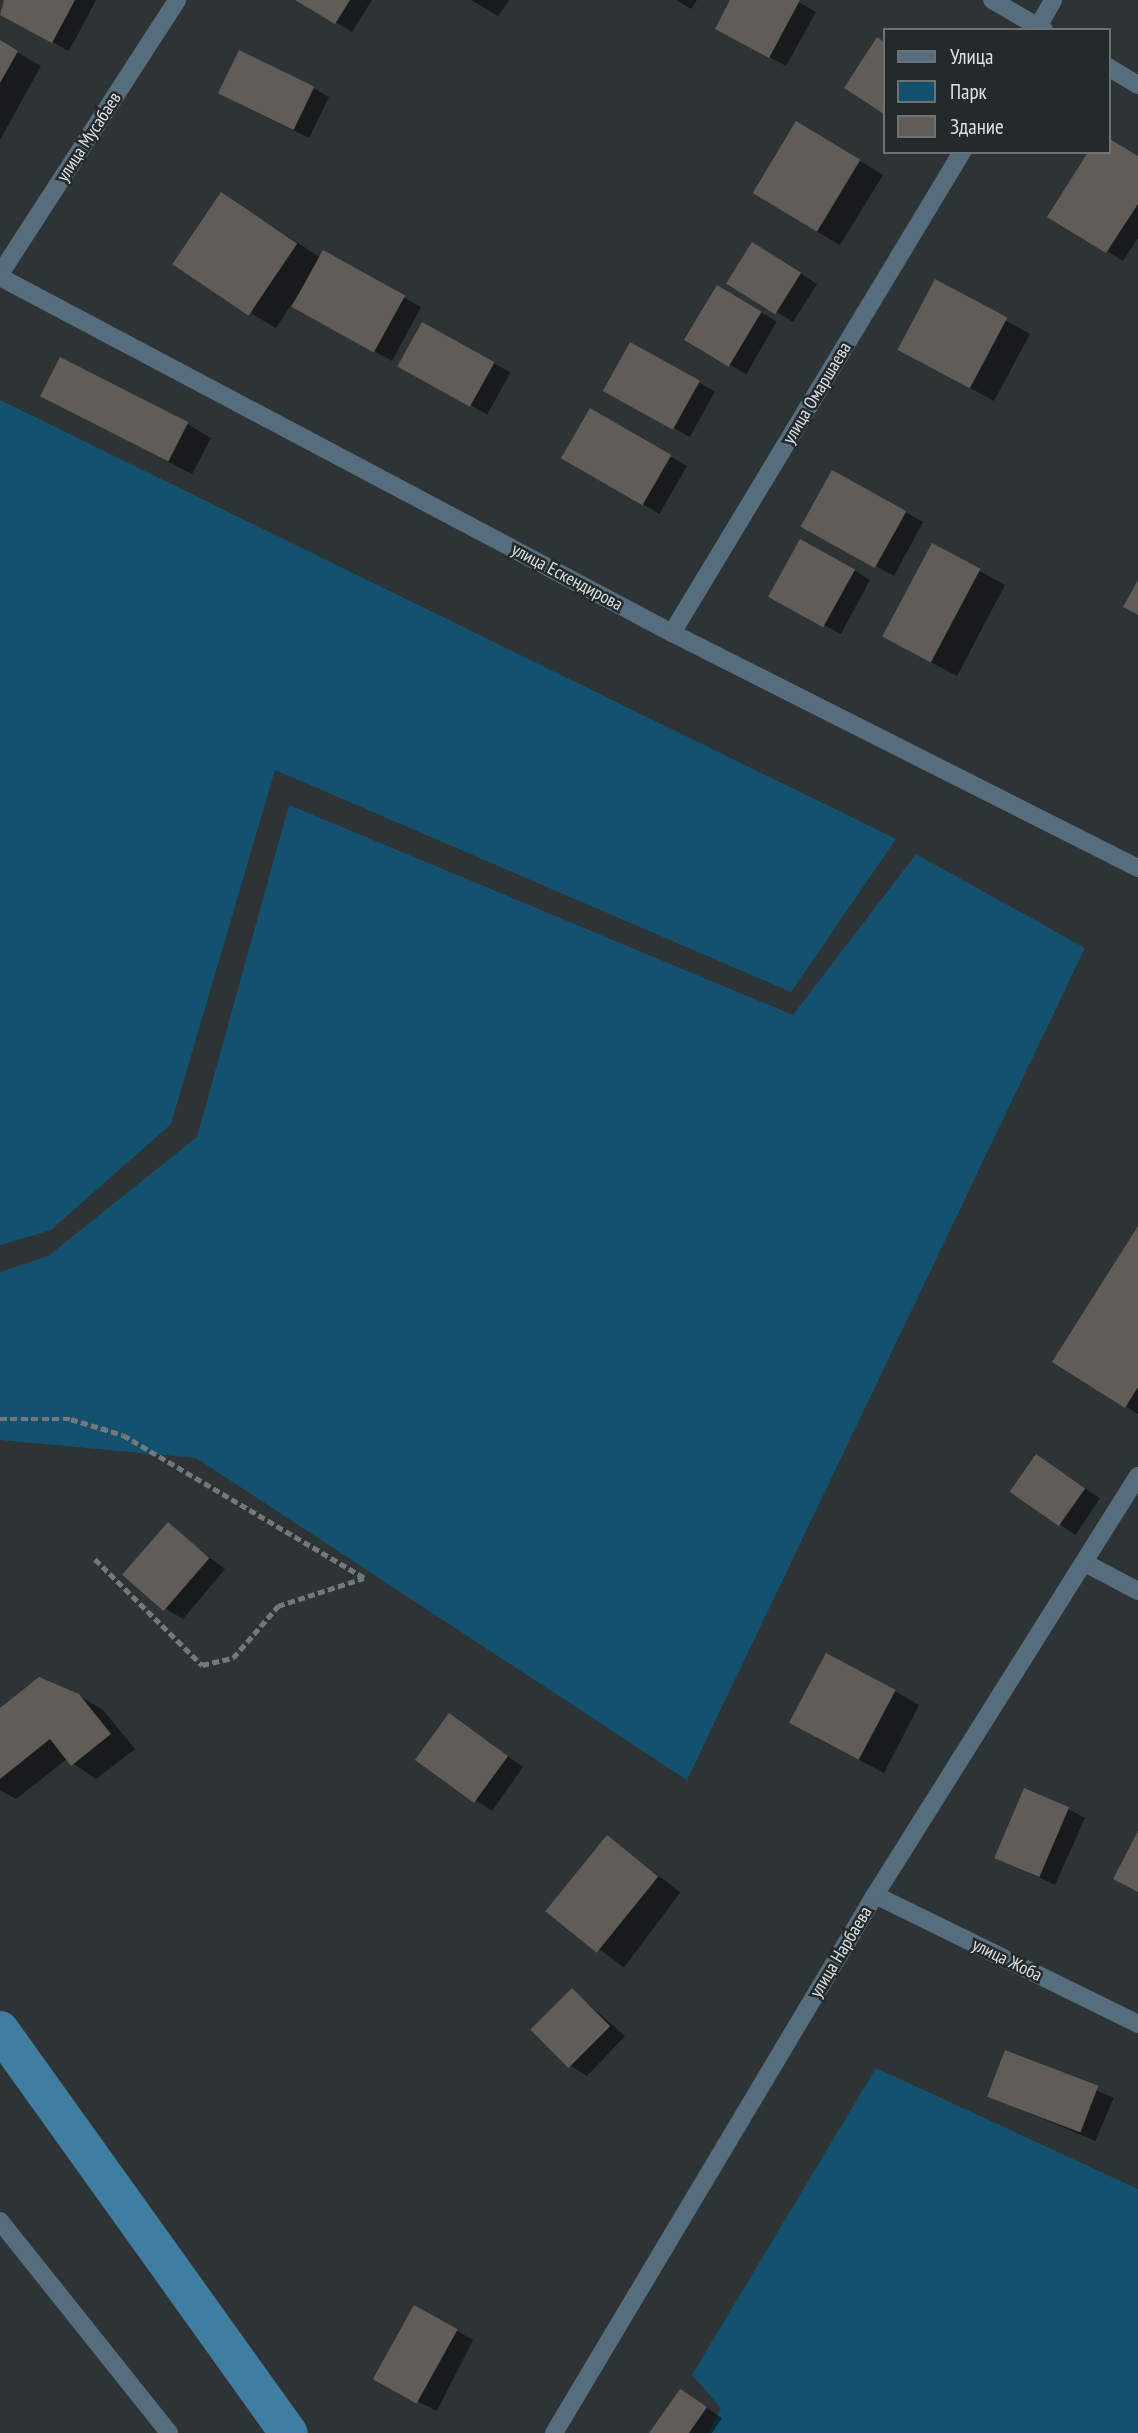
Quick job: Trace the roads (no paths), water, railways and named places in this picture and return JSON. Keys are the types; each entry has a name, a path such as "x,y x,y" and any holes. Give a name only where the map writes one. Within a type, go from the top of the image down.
{"street":[{"name":"улица Мусабаев","path":"0,275 177,0"},
{"path":"992,0 1037,28"},
{"path":"1039,28 1053,0"},
{"path":"1110,68 1138,85"},
{"name":"улица Омаршаева","path":"672,633 961,154"},
{"name":"улица Ескендирова","path":"0,275 672,633 1138,869"},
{"name":"улица Нарбаева","path":"554,2433 876,1895 1138,1476"},
{"path":"1085,1563 1138,1591"},
{"name":"улица Жоба","path":"876,1895 1138,2024"},
{"path":"0,2221 169,2433"}],"waterway":[{"path":"0,2030 289,2433"}]}
